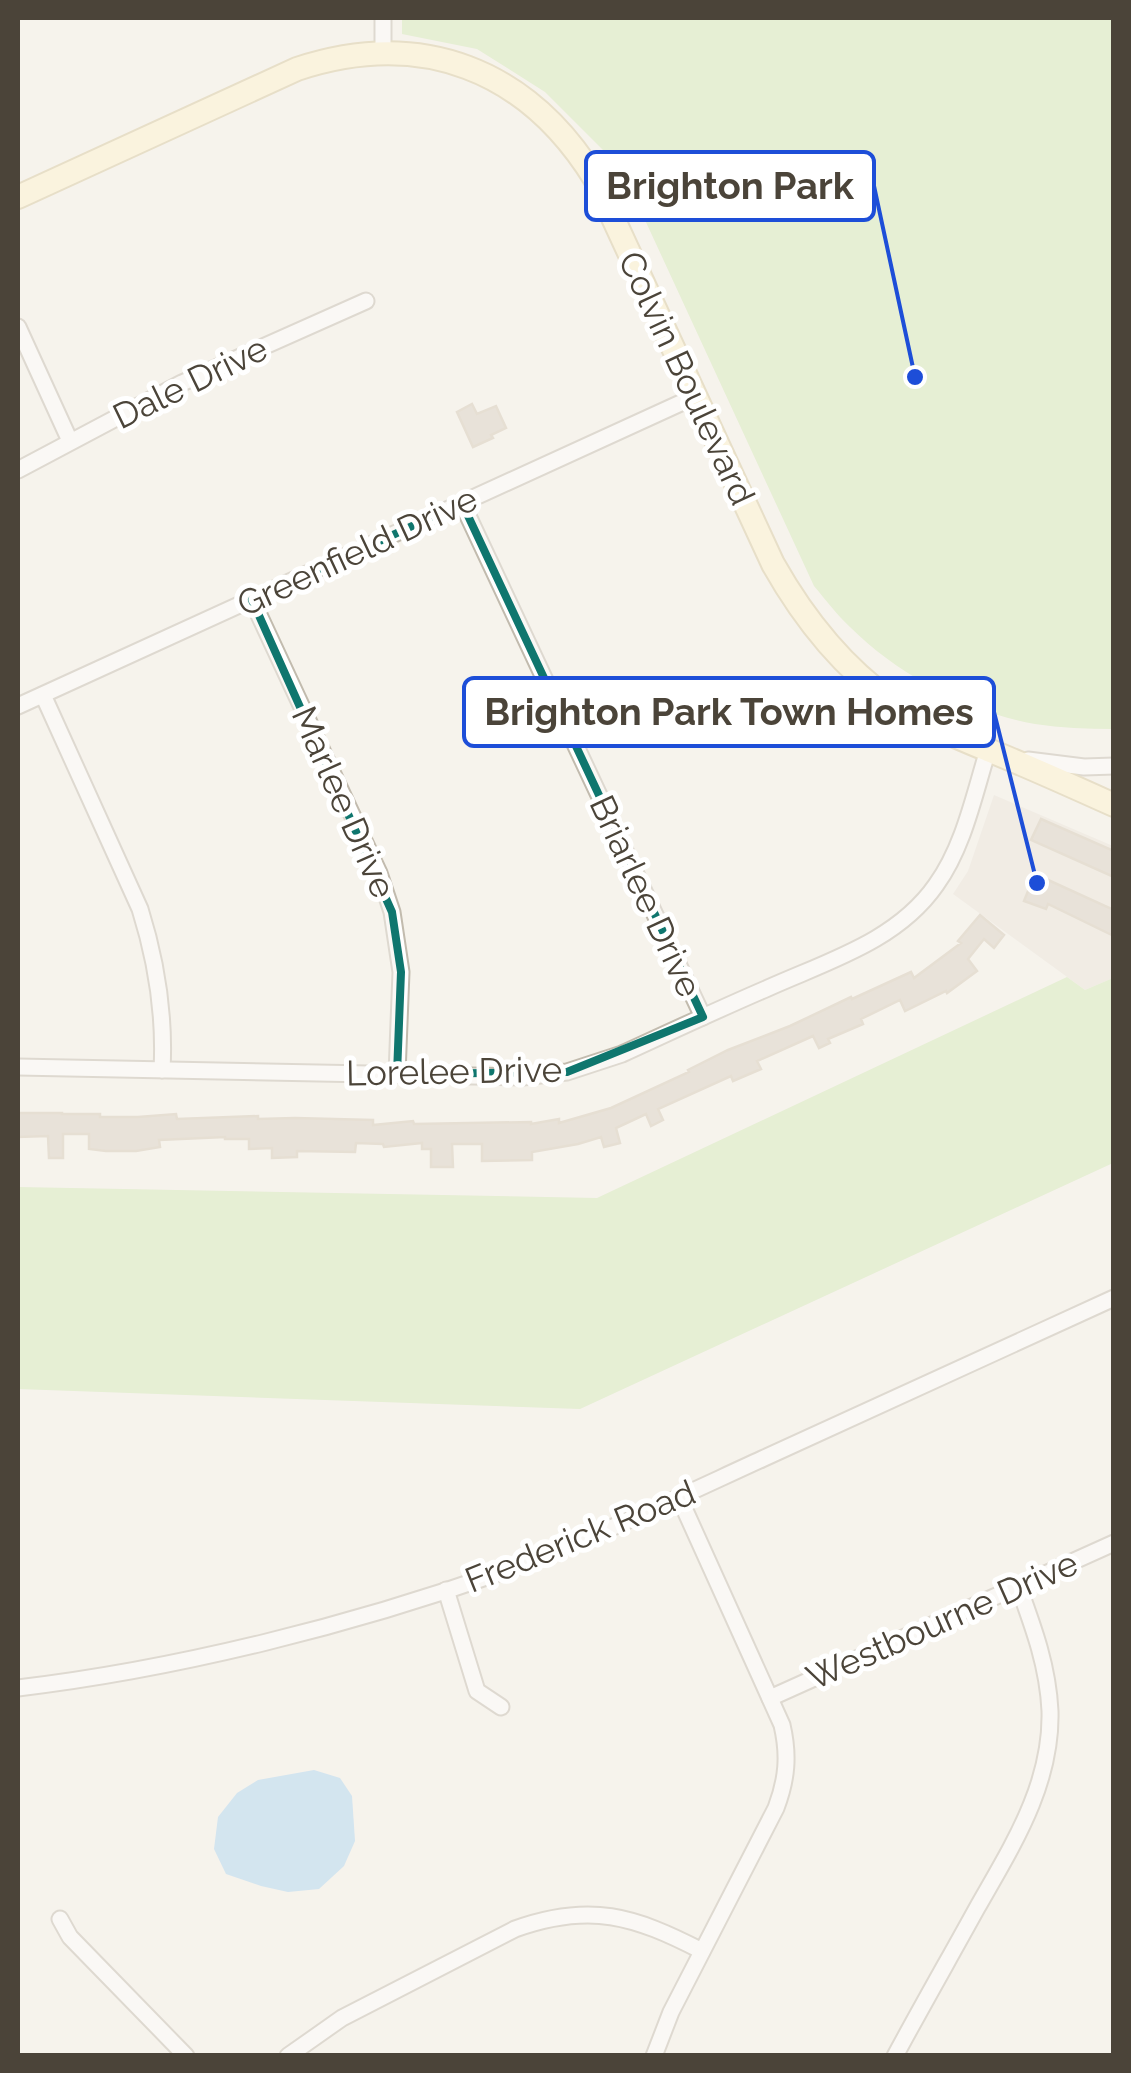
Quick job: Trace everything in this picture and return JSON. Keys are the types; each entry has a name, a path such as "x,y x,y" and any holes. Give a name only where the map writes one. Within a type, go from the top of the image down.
{"street":[{"path":"383,18 383,52"},
{"name":"Colvin Boulevard","path":"18,196 298,69 351,55 383,52 423,56 485,74 523,97 557,126 595,179 773,564 813,627 850,668 893,703 955,737 1114,805"},
{"name":"Dale Drive","path":"18,470 182,383 366,301"},
{"path":"18,328 70,442"},
{"name":"Greenfield Drive","path":"18,706 696,396"},
{"name":"Briarlee Drive","path":"462,503 703,1017"},
{"name":"Marlee Drive","path":"252,600 379,873 392,912 401,972 397,1074"},
{"path":"43,695 140,909 151,942 163,1012 162,1070"},
{"path":"988,750 1048,763 1114,766"},
{"name":"Lorelee Drive","path":"18,1067 523,1077 567,1072 622,1054 882,936 902,922 920,905 949,865 988,750"},
{"name":"Frederick Road","path":"18,1688 196,1657 287,1636 506,1570 679,1497 1114,1298"},
{"path":"654,2056 670,2012 776,1808 787,1768 782,1724 679,1497"},
{"name":"Westbourne Drive","path":"770,1698 1114,1542"},
{"path":"895,2056 1028,1817 1044,1768 1049,1735 1047,1679 1018,1585"},
{"path":"446,1590 477,1691 501,1707"},
{"path":"288,2056 342,2018 515,1928 538,1920 611,1916 646,1924 702,1951"},
{"path":"60,1918 70,1936 186,2056"}],"highlighted area":[{"path":"462,503 703,1017 567,1072 397,1074 401,972 392,912 252,600"}],"shaded area":[{"path":"994,795 1113,846 1113,978 1085,990 953,894 968,871"}],"green space":[{"path":"402,18 1113,18 1113,729 1035,724 985,711 912,676 845,622 814,586 621,168 545,92 477,49 402,34"},
{"path":"1067,977 1085,990 1113,978 1113,1163 580,1409 18,1389 18,1187 597,1198"}],"water":[{"path":"314,1770 340,1778 352,1796 355,1841 344,1866 319,1889 288,1892 226,1874 214,1849 218,1817 237,1793 258,1780"}],"building":[{"path":"472,404 477,414 496,406 506,428 473,447 457,412"},
{"path":"1041,819 1114,851 1114,877 1031,840"},
{"path":"1035,874 1114,910 1114,936 1048,904 1046,909 1024,901"},
{"path":"980,915 1004,935 994,948 984,939 968,959 977,971 947,993 905,1011 900,1000 861,1019 863,1024 828,1039 830,1043 819,1048 813,1036 757,1061 761,1069 733,1081 731,1076 658,1109 663,1120 651,1126 646,1114 616,1128 620,1143 604,1147 601,1137 532,1152 532,1160 482,1161 482,1144 452,1144 453,1167 431,1167 431,1149 422,1149 422,1143 384,1147 356,1143 355,1152 297,1151 297,1157 272,1158 272,1148 249,1149 249,1139 159,1140 160,1147 106,1151 89,1149 89,1134 63,1134 63,1158 49,1158 48,1136 18,1137 18,1113 100,1117 176,1114 177,1119 258,1116 373,1120 373,1125 413,1121 531,1124 559,1119 559,1123 611,1108 728,1050 911,972 914,978 961,943 958,941"}],"place":[{"name":"Brighton Park","path":"915,377"},
{"name":"Brighton Park Town Homes","path":"1037,883"}]}
